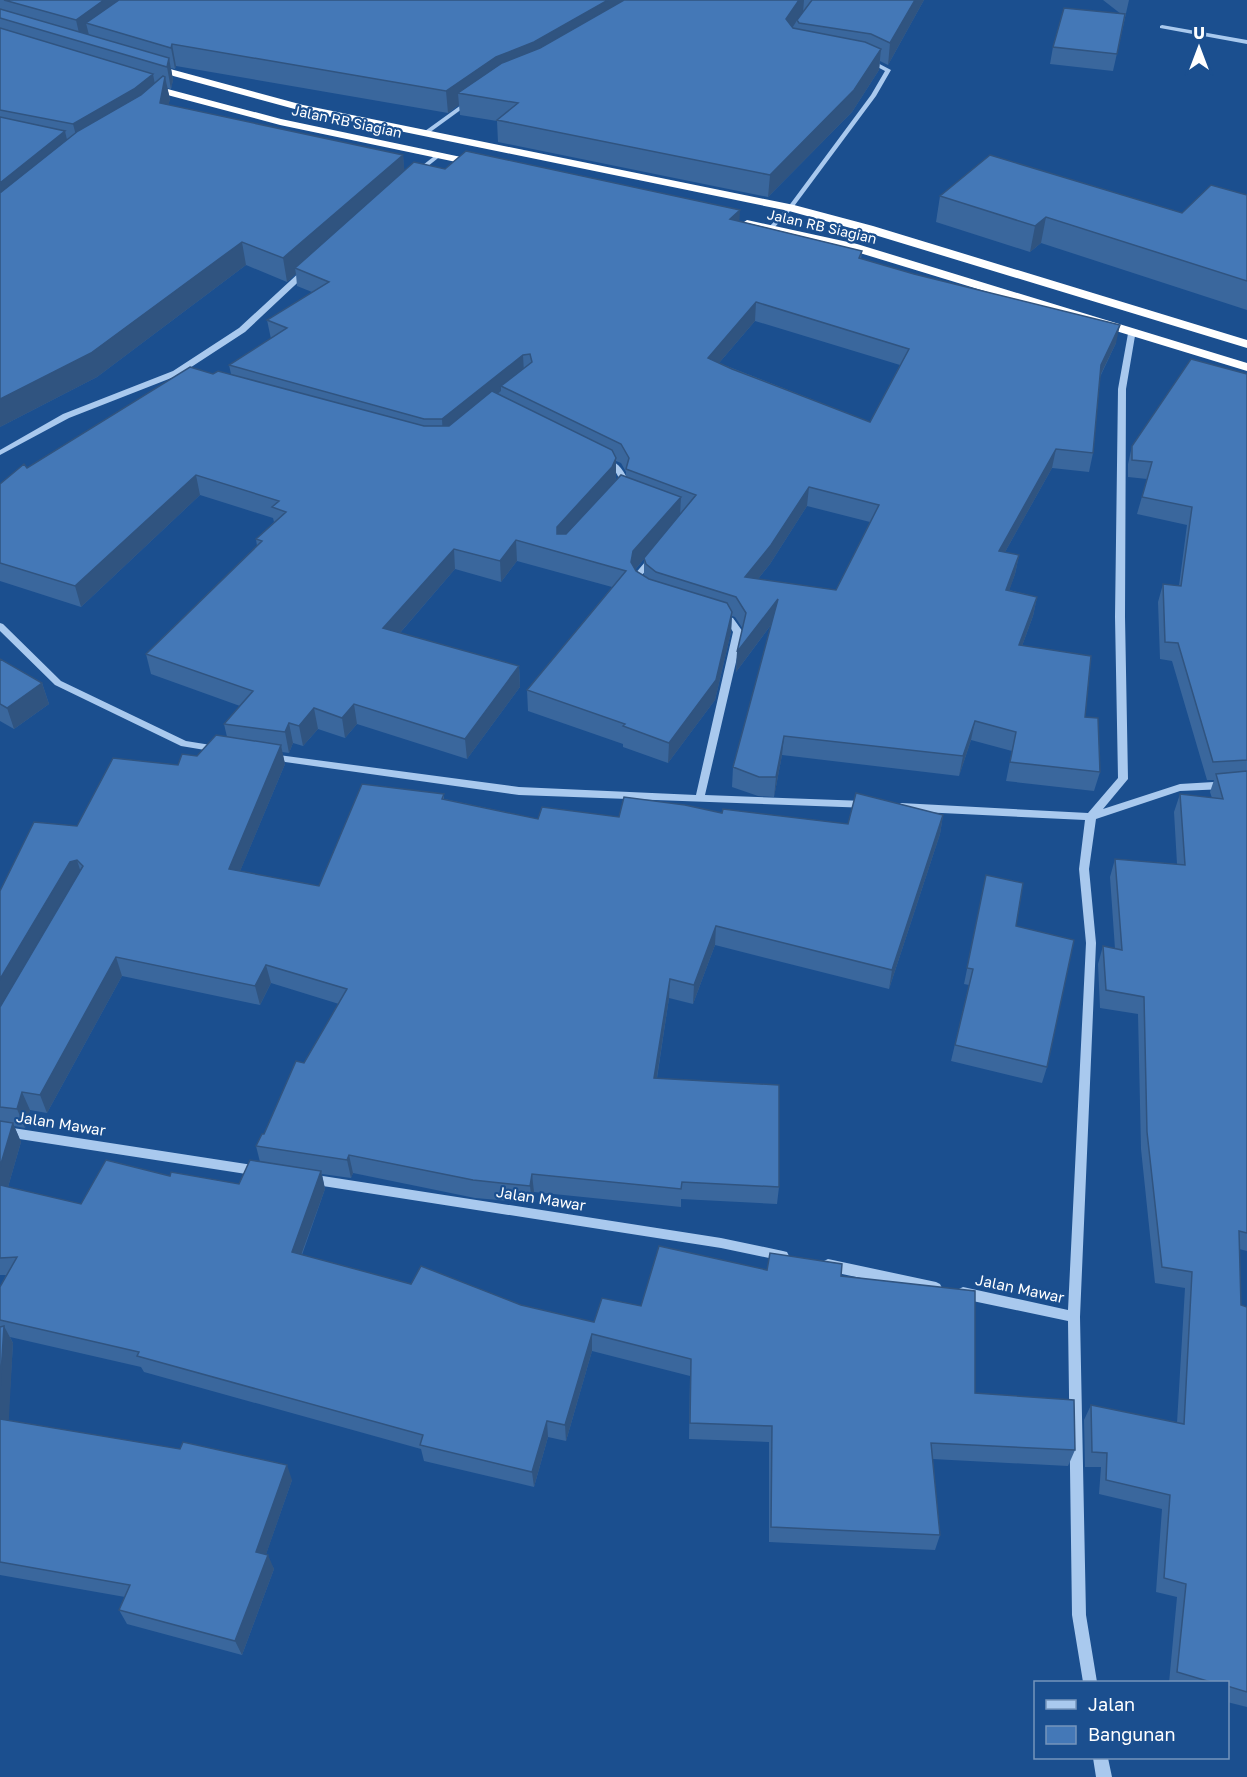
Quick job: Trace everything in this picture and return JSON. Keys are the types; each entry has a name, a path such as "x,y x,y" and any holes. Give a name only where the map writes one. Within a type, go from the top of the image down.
{"highway":[{"name":"Jalan RB Siagian","path":"135,62 302,108 790,208 869,229 1247,344"},
{"name":"Jalan RB Siagian","path":"135,83 163,97 496,168"},
{"name":"Jalan RB Siagian","path":"736,221 854,247 1132,330 1247,367"}],"street":[{"path":"1162,27 1247,42"},
{"path":"770,229 790,208 874,95 888,70 866,59 855,57"},
{"path":"428,132 473,99"},
{"path":"412,176 439,155"},
{"path":"0,453 66,416 176,373 242,330 316,261"},
{"path":"1090,1681 1079,1615 1074,1317 1091,943 1084,869 1091,817 1124,779 1120,616 1122,389 1132,330"},
{"path":"176,373 187,376"},
{"path":"596,457 617,467 624,478 610,499"},
{"path":"618,490 628,494"},
{"path":"646,591 637,582 638,575 660,549"},
{"path":"700,797 738,632 730,621 708,613"},
{"path":"0,626 58,683 184,744 230,751"},
{"path":"264,756 519,791 878,806"},
{"path":"890,807 1091,817 1180,788 1247,784"},
{"name":"Jalan Mawar","path":"0,1131 272,1173"},
{"name":"Jalan Mawar","path":"295,1177 721,1243 1074,1317"},
{"path":"1101,1759 1104,1777"}],"building":[{"path":"4,0 104,0 76,20"},
{"path":"119,0 608,0 534,42 496,57 446,91 172,44 171,48 86,23"},
{"path":"624,0 799,0 786,19 793,28 865,42 881,49 854,90 770,175 497,120 518,103 458,93 502,63 540,48"},
{"path":"812,0 915,0 890,43 871,34 799,23 797,20"},
{"path":"1064,8 1125,14 1117,54 1053,47"},
{"path":"0,9 169,58 167,67 0,18"},
{"path":"0,28 153,74 134,89 73,124 0,110"},
{"path":"163,76 165,77 160,103 403,155 283,258 242,242 91,353 0,399 0,193 78,131 141,95"},
{"path":"0,117 65,131 0,183"},
{"path":"466,151 740,210 730,219 862,251 859,258 914,274 1120,325 1101,365 1093,453 1056,449 999,551 1019,555 1006,590 1037,597 1019,645 1091,656 1085,717 1098,718 1100,772 1010,762 1016,732 975,721 963,756 784,736 776,777 759,777 733,767 778,599 737,652 746,613 736,597 656,572 646,564 644,558 696,495 626,469 629,458 621,444 501,386 532,362 530,354 523,355 442,419 424,419 229,365 287,328 267,320 329,282 295,268 414,162 445,169","holes":["756,302 909,349 870,422 708,358","809,487 879,505 836,590 745,577 771,545"]},
{"path":"990,155 1182,213 1211,185 1247,195 1247,281 1046,217 1035,226 940,196"},
{"path":"1191,359 1247,374 1247,760 1213,762 1178,643 1165,642 1163,584 1181,586 1192,507 1142,497 1152,462 1132,460 1132,446"},
{"path":"190,367 213,374 218,371 424,426 449,426 492,391 612,450 616,458 612,467 557,527 557,534 566,534 621,475 681,497 633,551 631,562 636,571 649,579 727,603 732,612 716,680 669,743 623,726 625,724 527,690 626,571 516,540 500,561 454,549 383,628 519,666 465,739 354,704 342,718 314,708 299,726 289,723 285,732 224,724 253,691 146,654 262,541 256,539 286,512 272,507 279,501 196,475 75,586 0,563 0,484 24,464 27,468"},
{"path":"0,659 42,683 7,708 0,704"},
{"path":"216,735 281,745 229,869 319,886 362,784 444,794 442,799 538,819 542,807 619,817 624,797 685,805 722,813 723,809 848,824 856,793 943,815 892,970 716,926 694,985 670,979 654,1078 779,1085 779,1187 682,1182 681,1189 532,1174 530,1186 473,1180 349,1155 347,1160 256,1146 264,1134 296,1061 304,1063 347,989 266,965 255,986 116,957 40,1095 22,1092 17,1109 0,1107 0,1007 83,866 77,860 70,862 0,979 0,891 34,822 77,826 113,758 178,765 182,754 197,756"},
{"path":"1247,771 1247,1233 1239,1231 1241,1305 1247,1307 1247,1692 1229,1687 1229,1681 1207,1681 1177,1672 1186,1584 1164,1578 1170,1495 1106,1480 1107,1453 1092,1452 1091,1405 1184,1424 1192,1272 1162,1267 1147,1132 1144,997 1106,990 1103,946 1122,950 1115,859 1185,865 1180,794 1223,799 1216,774"},
{"path":"986,875 1023,883 1016,926 1074,940 1047,1067 955,1045 973,969 967,968"},
{"path":"0,1121 13,1123 0,1167"},
{"path":"106,1160 170,1176 171,1172 239,1184 250,1160 321,1171 292,1252 411,1284 421,1266 521,1305 594,1322 602,1298 641,1306 659,1246 767,1270 770,1253 842,1264 841,1276 975,1291 975,1393 1074,1400 1075,1450 931,1443 940,1535 771,1527 772,1426 690,1423 691,1359 592,1334 565,1425 547,1421 532,1472 420,1445 423,1435 137,1356 139,1352 0,1320 0,1287 17,1257 0,1258 0,1185 81,1204"},
{"path":"4,1326 0,1390 0,1327"},
{"path":"0,1419 180,1449 183,1442 287,1465 256,1552 268,1555 235,1641 119,1610 130,1585 0,1562"}]}
